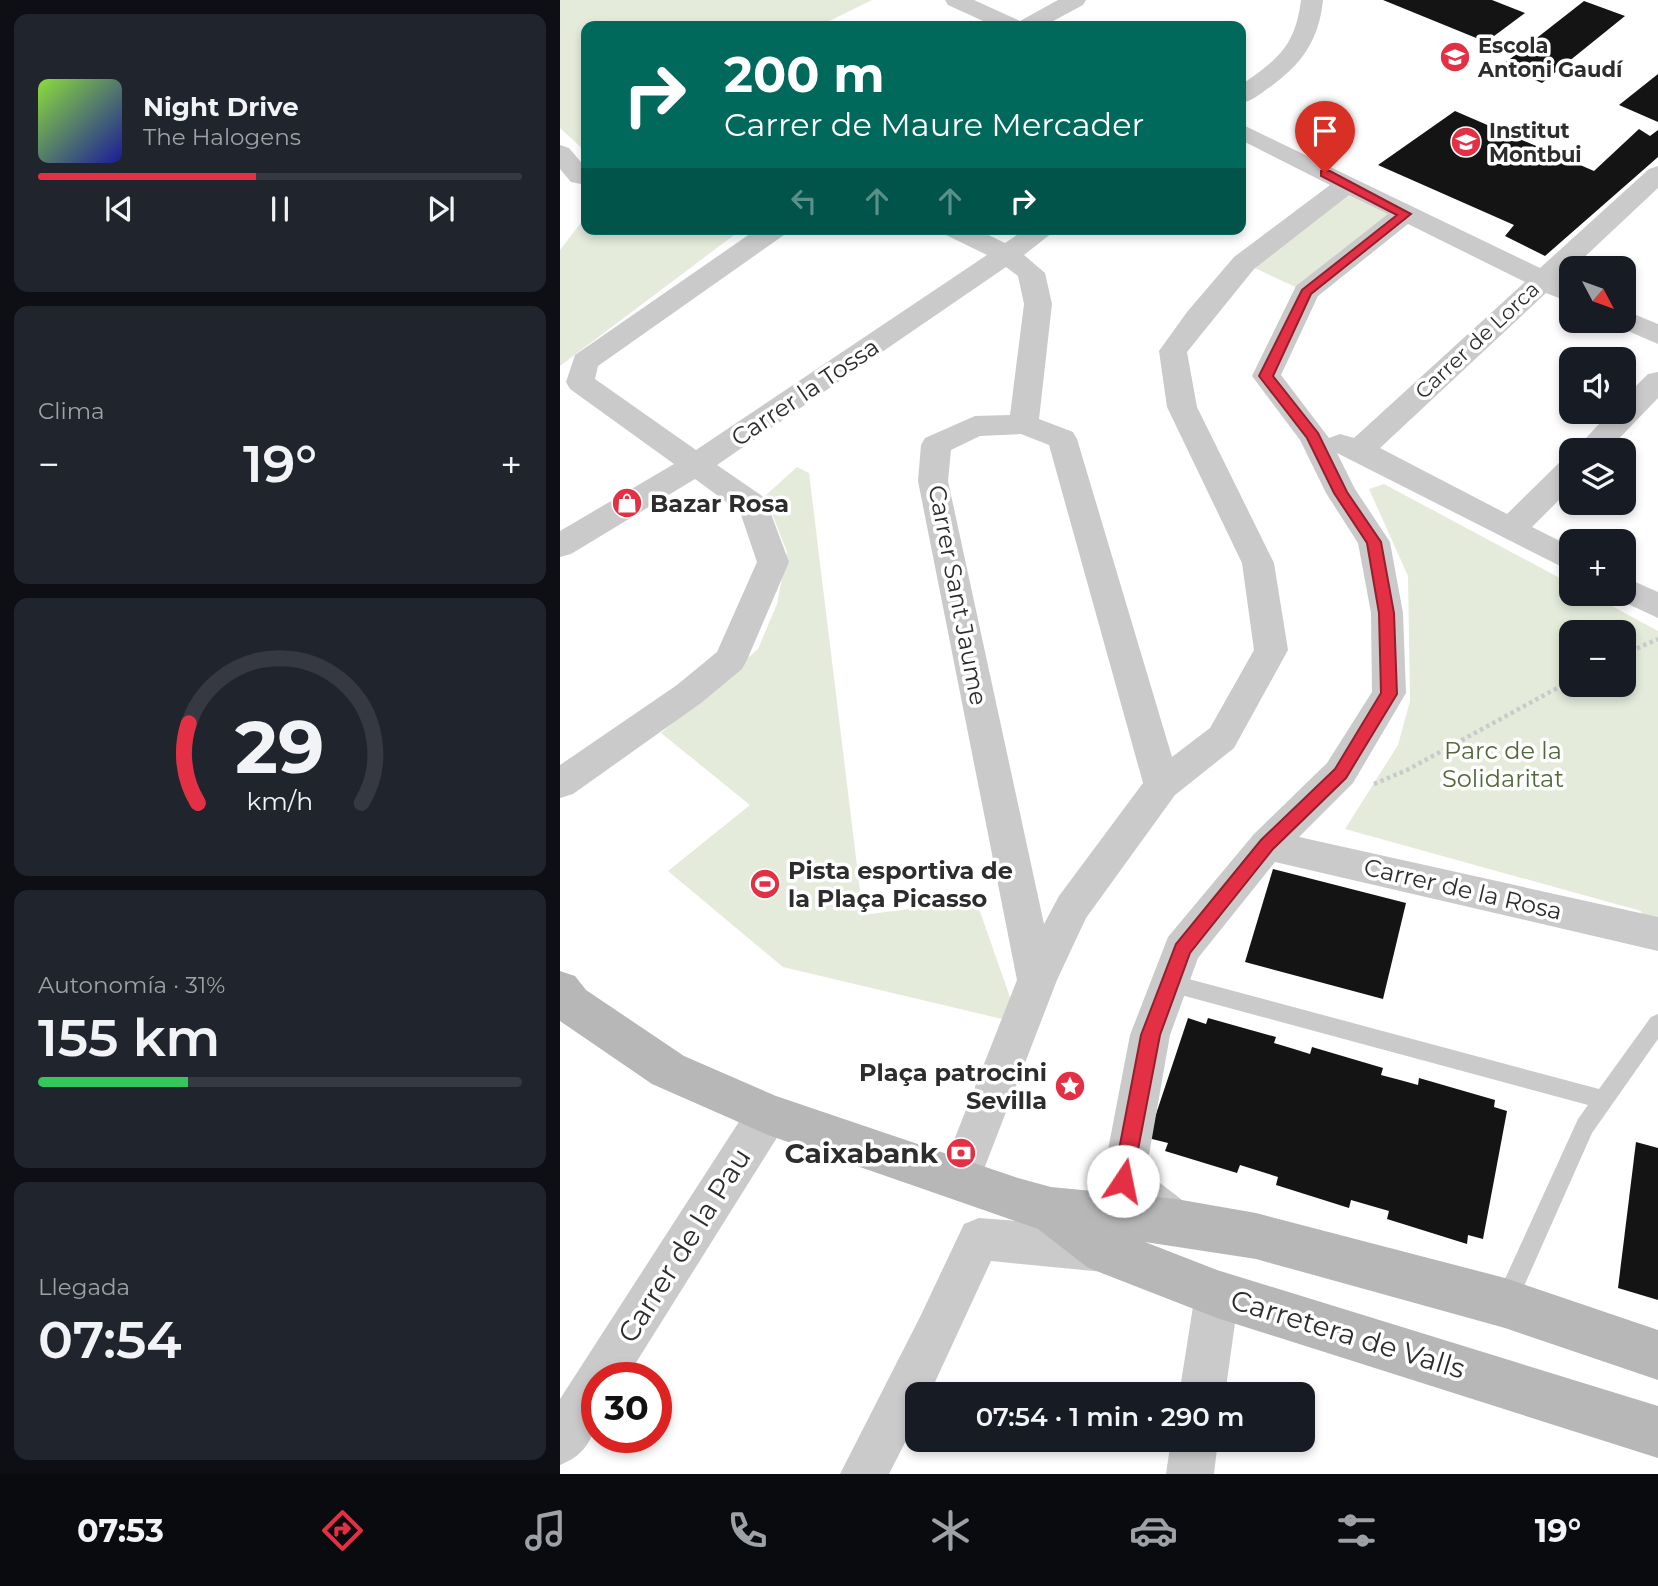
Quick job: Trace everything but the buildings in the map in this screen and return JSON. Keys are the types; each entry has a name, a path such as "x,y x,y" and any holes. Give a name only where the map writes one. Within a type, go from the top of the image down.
{"street":[{"path":"956,0 1001,21"},
{"path":"1037,21 1075,0"},
{"path":"1246,92 1293,59 1311,20 1312,0"},
{"path":"1246,134 1559,289"},
{"path":"560,153 581,177"},
{"name":"Carrer de Lorca","path":"1359,450 1658,174"},
{"path":"959,1181 1037,980 1072,907 1162,785 1222,738 1271,650 1258,563 1182,407 1173,351 1244,263 1347,184"},
{"path":"1176,1222 1123,1181 1150,1035 1182,949 1267,845 1340,773 1389,694 1387,613 1374,542 1341,493 1313,436 1266,376 1306,292 1405,214"},
{"path":"560,785 689,694 730,660 773,562 754,506 580,382 585,362 766,235"},
{"path":"967,235 1006,254 1031,273 1038,304 1024,424"},
{"name":"Carrer la Tossa","path":"560,546 695,465 1035,235"},
{"path":"1636,325 1658,335"},
{"path":"1602,438 1658,381"},
{"name":"Carrer Sant Jaume","path":"1037,980 933,481 936,445 975,426 1024,424 1062,439 1162,785"},
{"path":"1313,436 1359,450 1559,554"},
{"path":"1511,529 1559,481"},
{"path":"1636,595 1658,606"},
{"name":"Carrer de la Rosa","path":"1267,845 1658,934"},
{"name":"Carretera de Valls","path":"564,1004 668,1070 768,1114 959,1181 1051,1210 1176,1222 1256,1236 1505,1303 1658,1355"},
{"name":"Carrer de la Pau","path":"611,1362 768,1114"},
{"name":"Carretera de Valls","path":"1051,1210 1104,1250 1217,1294 1658,1432"},
{"path":"864,1474 936,1333 979,1239 1104,1250"},
{"path":"1204,1382 1217,1294"},
{"path":"560,1442 581,1409"},
{"path":"1190,1474 1193,1452"}],"lane":[{"path":"1170,983 1603,1100"},
{"path":"1505,1303 1585,1126 1658,1023"}],"path":[{"path":"1636,649 1658,639"},
{"path":"1370,786 1407,770 1559,687"}],"green space":[{"path":"560,0 872,0 829,21 581,21 581,147 560,128"},
{"path":"1347,184 1405,214 1306,292 1244,263"},
{"path":"581,223 581,235 734,235 560,366 560,250"},
{"path":"797,467 809,473 863,915 976,900 1019,1023 783,967 668,871 750,805 661,733 758,649 777,604 787,552 765,496"},
{"name":"Parc de la Solidaritat","path":"1384,484 1559,578 1559,606 1612,606 1658,631 1658,933 1647,930 1641,911 1345,829 1398,745 1410,701 1408,576 1369,489"}],"place":[{"name":"Escola Antoni Gaudí","path":"1455,57"},
{"name":"Institut Montbui","path":"1466,142"},
{"name":"Bazar Rosa","path":"627,503"},
{"name":"Pista esportiva de la Plaça Picasso","path":"765,884"},
{"name":"Plaça patrocini Sevilla","path":"1070,1086"},
{"name":"Caixabank","path":"961,1153"}],"route":[{"path":"1123,1181 1150,1035 1182,949 1267,845 1340,773 1389,694 1387,613 1374,542 1341,493 1313,436 1266,376 1306,292 1405,214 1325,173"}]}
